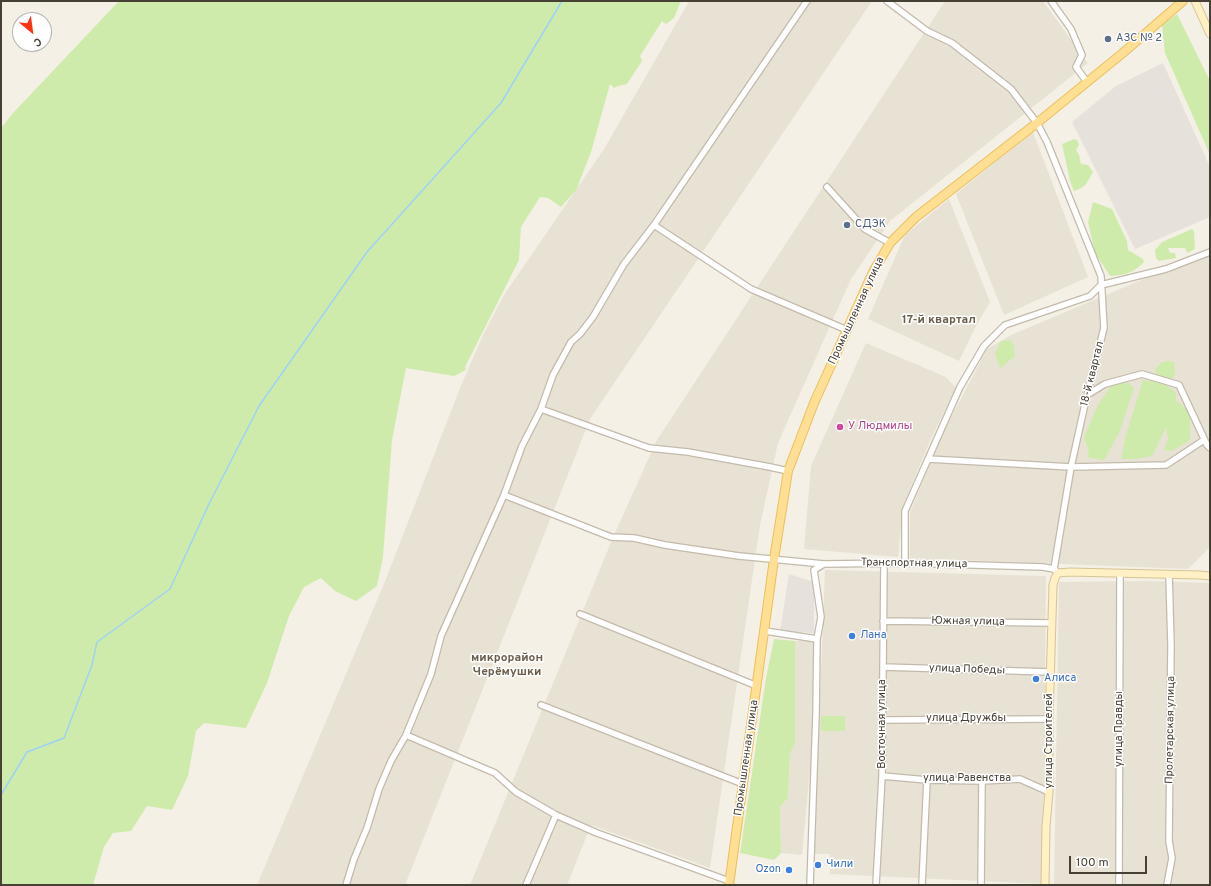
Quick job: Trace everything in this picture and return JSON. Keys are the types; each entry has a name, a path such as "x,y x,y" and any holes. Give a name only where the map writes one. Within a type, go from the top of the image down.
{"main road":[{"name":"Промышленная улица","path":"729,883 774,559 788,472 814,402 873,272 890,243 916,217 1037,123 1139,40 1183,1"}],"street":[{"path":"346,885 354,859 368,828 379,788 391,761 406,735 431,674 441,636 504,495 522,446 541,409 553,375 571,342 580,334 593,317 624,264 654,225 807,1"},
{"name":"18-й квартал","path":"887,1 927,31 952,43 1011,89 1037,123 1101,276 1104,328 1071,466 1056,571"},
{"path":"1051,1 1071,29 1082,54 1076,67 1087,82"},
{"path":"1196,1 1210,34"},
{"path":"827,186 865,229 890,243"},
{"path":"654,225 751,289 847,330"},
{"path":"905,563 905,511 960,387 984,346 1005,325 1090,296 1101,285 1166,269 1210,252"},
{"path":"1087,395 1104,384 1142,374 1179,385 1204,440 1210,448"},
{"path":"541,409 649,448 688,452 770,467 788,472"},
{"path":"928,459 1071,466 1166,466 1204,440"},
{"name":"Транспортная улица","path":"504,495 611,537 634,538 665,545 739,556 824,564 905,563 1044,567 1056,571 1070,572 1199,575"},
{"path":"810,885 817,639 821,617 814,570 824,564"},
{"name":"Восточная улица","path":"876,885 882,776 884,564"},
{"name":"улица Строителей","path":"1045,885 1046,826 1049,792 1049,719 1053,585 1056,571"},
{"path":"1199,575 1210,572"},
{"name":"улица Правды","path":"1119,885 1120,573"},
{"name":"Пролетарская улица","path":"1167,885 1172,858 1170,841 1171,645 1169,574"},
{"path":"1199,575 1210,576"},
{"path":"580,614 757,686"},
{"name":"Южная улица","path":"883,622 1052,623"},
{"path":"764,630 817,639"},
{"name":"улица Победы","path":"883,667 1050,672"},
{"path":"541,705 743,784"},
{"name":"улица Дружбы","path":"883,720 1049,719"},
{"path":"406,735 495,773 516,792 556,815 597,833 729,883"},
{"name":"улица Равенства","path":"882,776 927,780 982,781 1020,779 1049,792"},
{"path":"922,885 927,780"},
{"path":"981,885 982,781"},
{"path":"526,885 556,815"}],"shaded area":[{"path":"687,1 872,1 590,419 405,885 257,885 386,579 460,388 483,335 504,295 604,149 688,3"},
{"path":"945,1 1043,1 1088,63 890,221 851,279 778,443 760,525 710,868 591,825 567,885 470,885 614,535 657,440"},
{"path":"1163,63 1210,167 1210,217 1135,249 1072,122 1116,86"},
{"path":"1033,132 1088,277 1004,315 956,194"},
{"path":"949,199 990,302 959,361 868,319 905,235"},
{"path":"1210,251 1210,547 1188,569 910,558 910,512 944,431 987,349 1011,335"},
{"path":"866,343 946,377 956,388 930,441 903,506 898,557 804,549 811,466"},
{"path":"825,570 1046,576 1043,884 830,874 830,854 814,854"},
{"path":"789,574 814,582 814,633 780,631"},
{"path":"1150,581 1210,583 1210,885 1054,885 1059,582"},
{"path":"814,640 815,671 810,767 802,855 781,853 780,807 788,798 790,754 795,743 795,641"}],"green space":[{"path":"119,1 681,1 674,18 666,24 662,21 640,56 642,61 627,84 614,88 610,84 591,152 577,189 561,207 548,198 540,197 521,227 519,260 465,367 466,370 454,376 406,368 392,440 383,557 377,586 356,601 335,591 321,578 304,587 289,616 267,683 246,728 204,723 196,731 188,776 172,810 147,806 131,831 113,833 104,847 93,885 1,885 1,128 14,112"},
{"path":"1177,14 1210,81 1210,155 1165,53 1162,25"},
{"path":"1074,139 1078,141 1079,145 1076,150 1081,164 1088,165 1093,172 1086,184 1074,191 1070,181 1062,144"},
{"path":"1093,202 1112,209 1127,241 1128,250 1143,259 1144,262 1133,271 1121,275 1110,276 1095,253 1088,222"},
{"path":"1192,229 1194,231 1195,249 1187,253 1185,248 1168,248 1170,253 1175,253 1176,258 1159,261 1156,258 1155,250 1162,242"},
{"path":"1010,340 1014,346 1015,357 1001,368 998,364 995,353 1001,341"},
{"path":"1162,362 1174,362 1175,372 1173,378 1157,375 1155,369"},
{"path":"1143,380 1161,383 1176,393 1176,401 1185,408 1188,413 1190,423 1190,440 1172,451 1164,450 1168,439 1166,428 1152,456 1136,459 1121,459 1126,435"},
{"path":"1126,381 1134,388 1120,431 1104,460 1089,458 1084,437 1098,405 1111,386"},
{"path":"774,639 795,641 795,743 790,754 788,798 780,807 781,853 774,860 740,853 766,678"},
{"path":"821,716 845,716 845,731 821,731"}],"waterway":[{"path":"1,795 27,752 64,738 92,665 97,642 170,589 209,504 259,406 367,252 501,103 562,1"}],"place":[{"name":"АЗС № 2","path":"1108,39"},
{"name":"СДЭК","path":"847,225"},
{"name":"У Людмилы","path":"840,427"},
{"name":"Лана","path":"852,636"},
{"name":"Алиса","path":"1036,679"},
{"name":"Чили","path":"818,865"},
{"name":"Ozon","path":"789,870"}],"district":[{"name":"17-й квартал","path":"939,321"},
{"name":"микрорайон Черёмушки","path":"507,666"}]}
